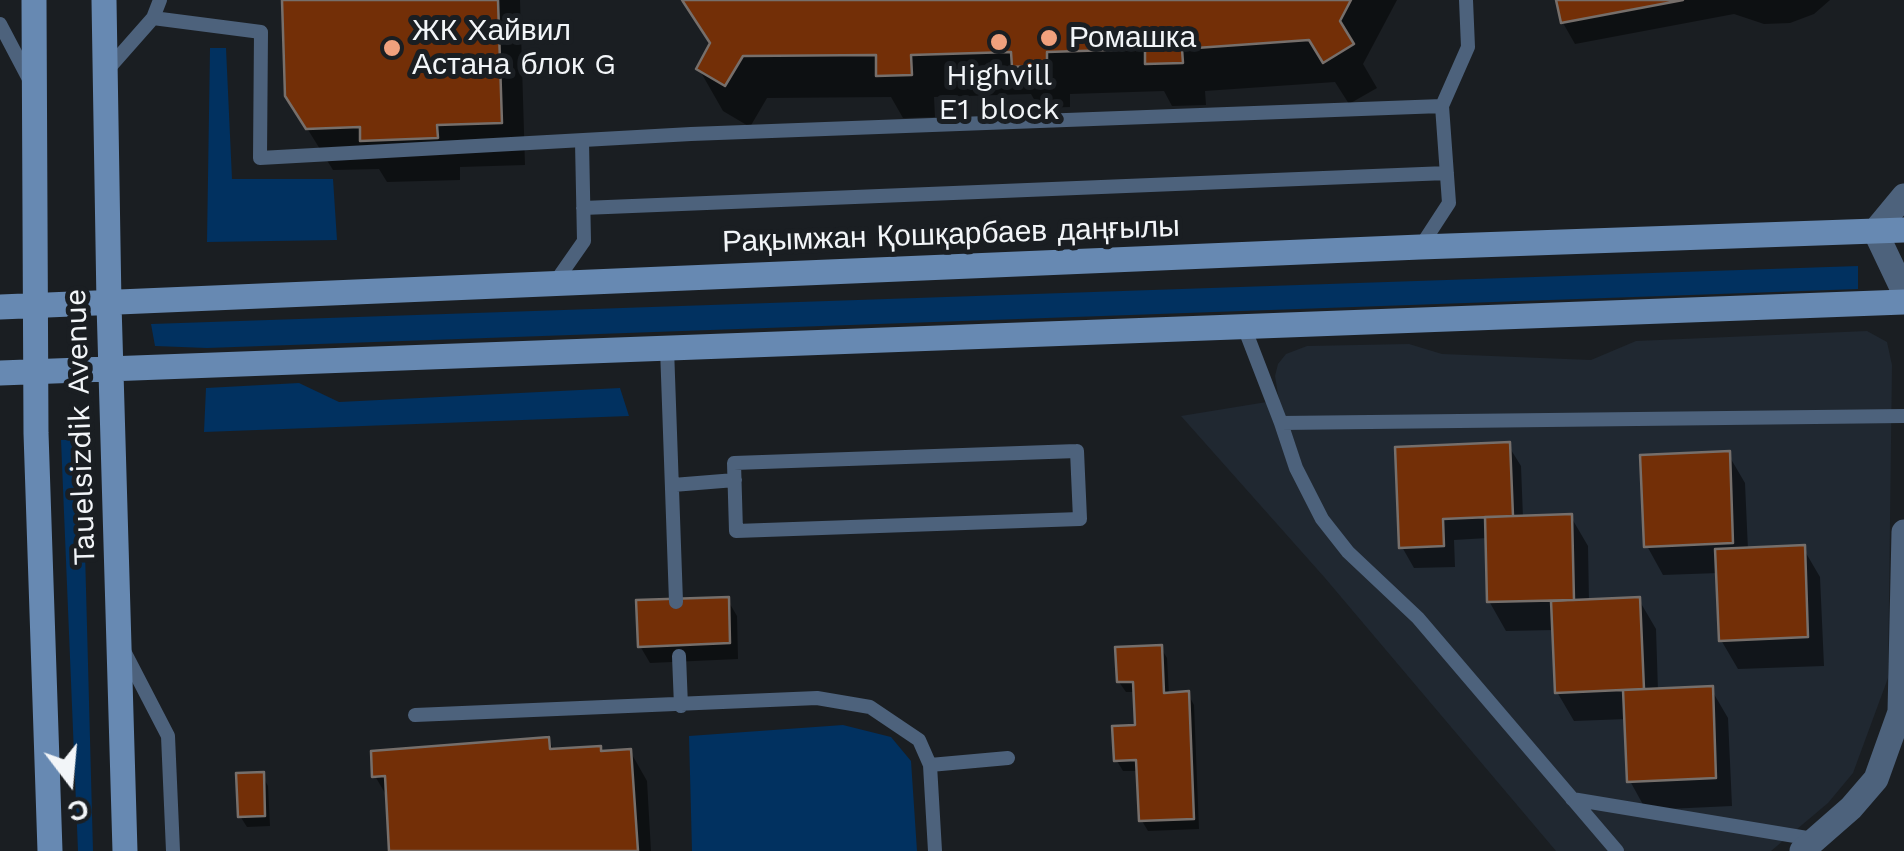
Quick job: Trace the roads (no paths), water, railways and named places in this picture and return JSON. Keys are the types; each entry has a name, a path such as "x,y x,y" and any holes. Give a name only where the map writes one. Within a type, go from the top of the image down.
{"main road":[{"name":"Tauelsizdik Avenue","path":"34,0 36,372 50,851"},
{"name":"Tauelsizdik Avenue","path":"104,0 125,851"},
{"name":"Рақымжан Қошқарбаев даңғылы","path":"0,307 1904,230"},
{"path":"0,374 1904,302"}],"street":[{"path":"1904,196 1875,231 1904,292"},
{"path":"1809,845 1852,808 1876,779 1900,712 1904,532"}],"lane":[{"path":"104,73 153,18 160,0"},
{"path":"1420,247 1449,203 1442,106 1468,47 1466,0"},
{"path":"153,18 261,32 260,158 691,134 1442,106"},
{"path":"0,24 35,90"},
{"path":"554,284 584,241 582,142"},
{"path":"584,208 1447,173"},
{"path":"1244,326 1296,468 1322,519 1348,552 1418,618 1616,851"},
{"path":"668,348 676,602"},
{"path":"1280,423 1904,416"},
{"path":"1077,451 1080,519 736,531 735,480 734,463 1077,451"},
{"path":"672,485 735,480"},
{"path":"120,642 168,736 173,851"},
{"path":"679,656 682,706"},
{"path":"415,715 816,698 870,707 919,740 930,765 935,851"},
{"path":"930,765 1008,758"},
{"path":"1572,799 1809,845"}],"place":[{"name":"Ромашка","path":"1049,38"},
{"name":"Highvill E1 block","path":"999,42"},
{"name":"ЖК Хайвил Астана блок G","path":"392,48"}]}
